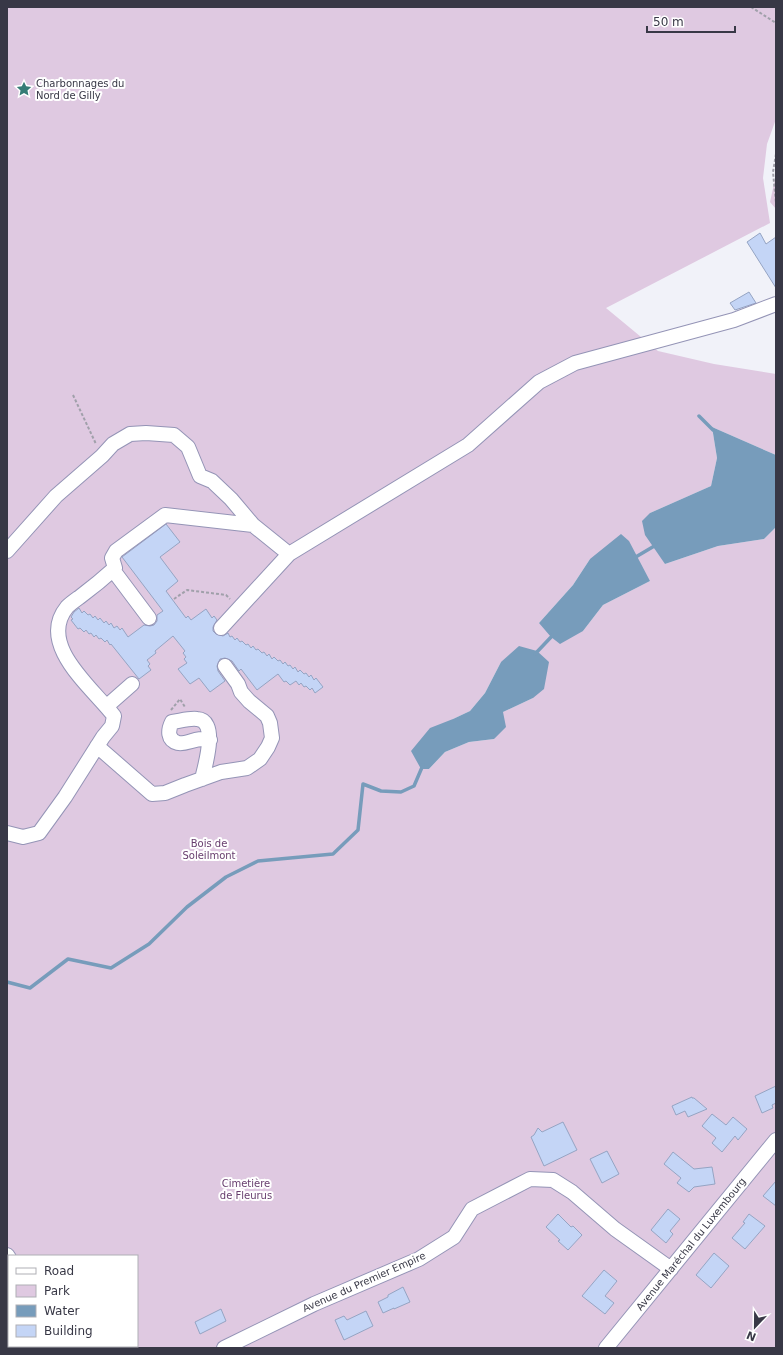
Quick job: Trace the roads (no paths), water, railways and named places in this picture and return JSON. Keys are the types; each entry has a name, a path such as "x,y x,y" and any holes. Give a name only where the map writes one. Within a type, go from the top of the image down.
{"street":[{"path":"221,628 289,554 468,445 539,382 575,363 734,320 776,304"},
{"path":"7,550 56,496 102,456 113,444 130,434 146,433 174,435 188,446 200,476 212,481 231,499 253,525 289,554"},
{"path":"150,618 113,570 112,558 116,552 165,516 253,525"},
{"path":"7,833 23,837 39,833 112,726 114,716 107,706 76,672 66,657 58,635 61,616 68,607 113,570"},
{"path":"97,746 152,794 166,793 221,772 247,768 260,759 268,747 272,738 270,723 267,716 241,692 238,684 225,666"},
{"path":"107,706 132,684"},
{"path":"202,779 210,740"},
{"name":"Avenue Maréchal du Luxembourg","path":"606,1348 776,1140"},
{"name":"Avenue du Premier Empire","path":"224,1348 314,1304 419,1259 454,1237 472,1209 530,1179 553,1180 572,1192 615,1229 671,1269"}],"water":[{"path":"712,427 776,455 776,527 764,539 718,546 665,564 645,535 642,521 650,513 711,486 717,458"},
{"path":"621,534 629,541 650,581 603,605 583,631 560,644 551,637 539,623 573,585 590,559"},
{"path":"519,646 537,651 549,662 544,689 533,698 503,712 506,727 494,739 469,742 445,752 429,769 421,769 411,751 430,728 470,711 485,693 501,662"}],"waterway":[{"path":"699,416 713,430"},
{"path":"634,558 656,545"},
{"path":"535,654 553,635"},
{"path":"7,982 30,988 68,959 111,968 149,944 187,907 226,877 258,861 333,854 358,830 363,784 381,791 401,792 414,786 423,765"}],"place":[{"name":"Charbonnages du Nord de Gilly","path":"24,89"}],"park label":[{"name":"Bois de Soleilmont","path":"209,848"},
{"name":"Cimetière de Fleurus","path":"246,1188"}]}
